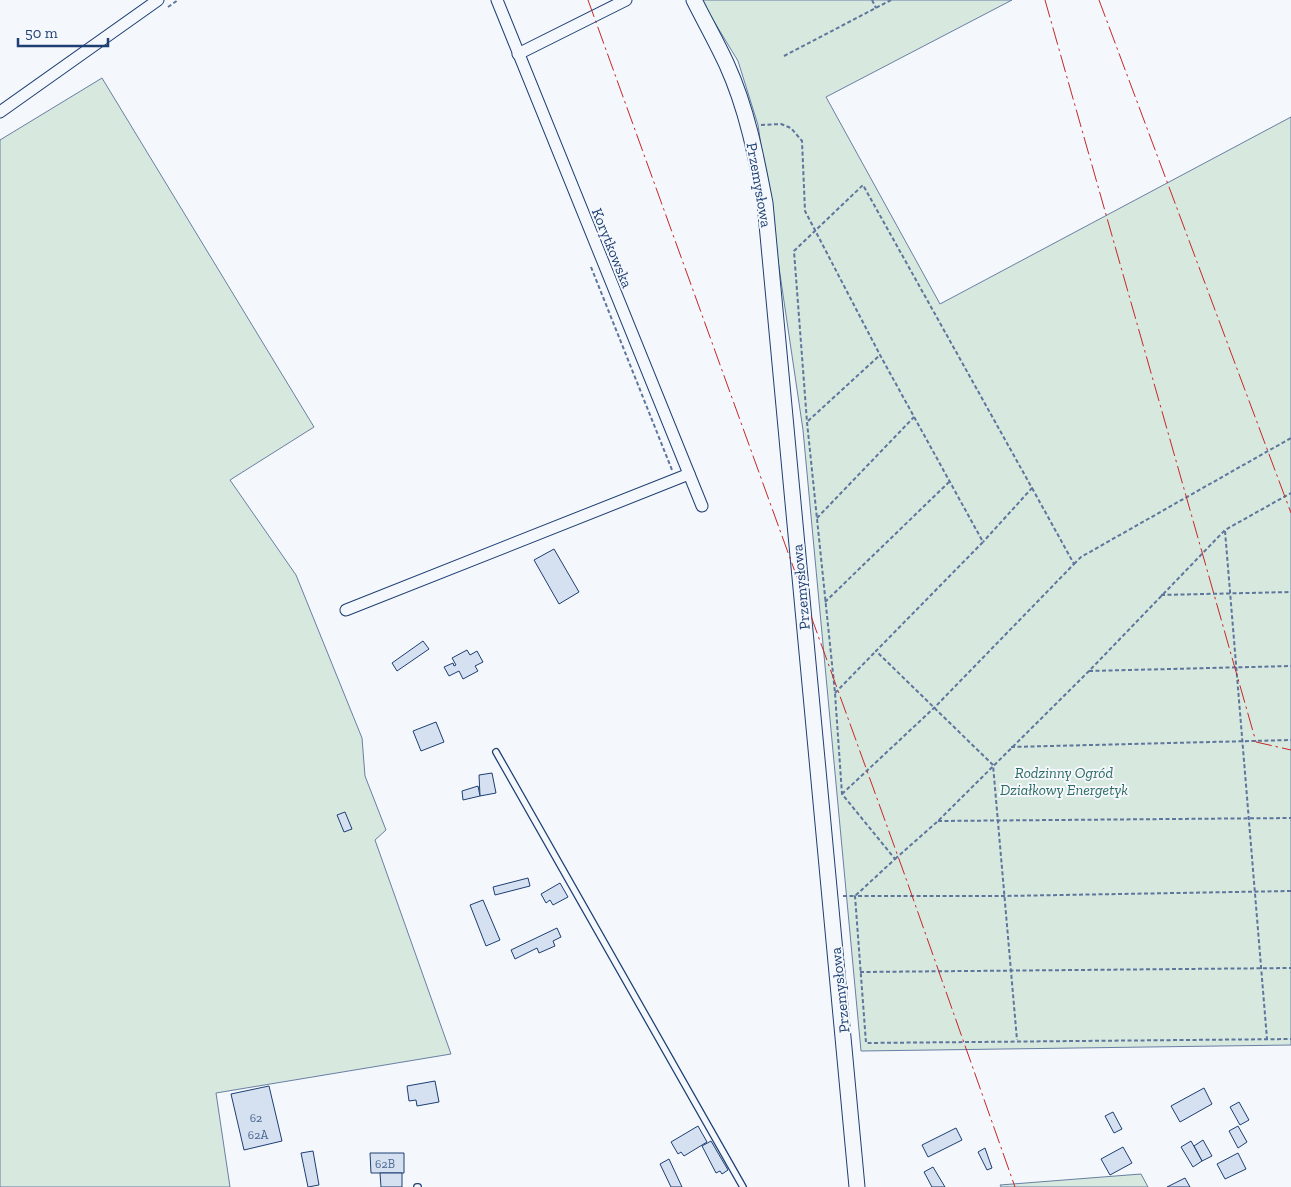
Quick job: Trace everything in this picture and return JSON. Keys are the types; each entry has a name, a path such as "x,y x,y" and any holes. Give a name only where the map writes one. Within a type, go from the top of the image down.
{"main road":[{"name":"Przemysłowa","path":"694,0 727,65 749,126 766,212 857,1187"}],"street":[{"path":"0,112 158,0"},
{"name":"Korytkowska","path":"497,0 702,506"},
{"path":"518,54 626,0"},
{"path":"346,610 689,474"}],"lane":[{"path":"496,752 743,1187"}],"path":[{"path":"872,0 876,8"},
{"path":"784,56 891,0"},
{"path":"749,126 781,124 791,128 802,141 805,211 880,355 983,542"},
{"path":"895,859 842,794 807,422 794,251 863,185 1074,564"},
{"path":"807,422 880,355"},
{"path":"817,518 914,417"},
{"path":"842,794 934,707 1081,557 1291,438"},
{"path":"824,602 950,482"},
{"path":"834,694 983,542 1032,488"},
{"path":"855,896 938,821 1089,671 1225,530 1291,493"},
{"path":"1225,530 1267,1039"},
{"path":"1161,595 1291,592"},
{"path":"876,651 993,765 1017,1040"},
{"path":"1089,671 1291,666"},
{"path":"1012,747 1291,740"},
{"path":"938,821 998,822 1291,818"},
{"path":"830,895 1004,896 1291,891"},
{"path":"855,896 866,1043 1017,1040 1291,1039"},
{"path":"860,972 1291,968"}],"green space":[{"name":"Rodzinny Ogród Działkowy Energetyk","path":"701,0 1012,0 826,97 940,304 1291,117 1291,1045 861,1051 803,430 758,125 738,61"},
{"path":"102,78 314,427 230,480 296,575 362,738 365,776 386,830 375,840 451,1054 216,1093 230,1187 0,1187 0,140"},
{"path":"1141,1174 1148,1187 1001,1187 1000,1185"}],"building":[{"path":"554,549 579,592 559,604 534,560"},
{"path":"423,641 429,649 397,671 392,663"},
{"path":"467,650 470,655 477,651 483,662 475,666 478,671 463,679 459,671 449,676 444,667 453,663 454,666 456,665 452,658"},
{"path":"436,722 444,742 421,751 413,731"},
{"path":"492,773 496,793 480,796 479,775"},
{"path":"478,786 480,796 463,800 462,791"},
{"path":"345,812 352,829 344,832 337,815"},
{"path":"528,878 530,886 495,895 493,887"},
{"path":"560,883 568,897 553,905 550,900 546,903 541,894"},
{"path":"483,900 500,940 486,946 470,905"},
{"path":"557,928 561,937 553,941 555,946 539,953 537,948 515,959 511,950"},
{"path":"435,1081 439,1102 417,1106 416,1100 409,1101 407,1086"},
{"path":"269,1086 282,1141 244,1150 231,1094"},
{"path":"1204,1088 1212,1104 1180,1122 1171,1106"},
{"path":"1239,1102 1249,1120 1240,1125 1230,1107"},
{"path":"1113,1112 1122,1129 1114,1133 1105,1116"},
{"path":"698,1126 707,1142 684,1156 681,1152 678,1154 671,1142"},
{"path":"1238,1126 1247,1142 1238,1148 1229,1131"},
{"path":"956,1128 962,1140 928,1157 922,1145"},
{"path":"1203,1140 1212,1156 1202,1161 1194,1146"},
{"path":"711,1141 728,1170 722,1174 720,1171 716,1173 702,1146"},
{"path":"1191,1141 1202,1161 1193,1167 1181,1147"},
{"path":"1123,1147 1132,1163 1110,1175 1101,1159"},
{"path":"985,1148 992,1168 987,1170 978,1152"},
{"path":"313,1151 319,1185 308,1187 301,1153"},
{"path":"370,1153 404,1153 404,1173 371,1173"},
{"path":"1238,1153 1246,1169 1225,1179 1217,1164"},
{"path":"669,1159 682,1187 671,1187 660,1164"},
{"path":"933,1167 945,1187 932,1187 924,1172"},
{"path":"380,1173 402,1173 402,1187 381,1187"},
{"path":"1185,1178 1190,1187 1167,1187"}],"power":[{"path":"588,0 904,873 1015,1187"},
{"path":"1045,0 1256,742 1291,750"},
{"path":"1099,0 1291,513"}]}
